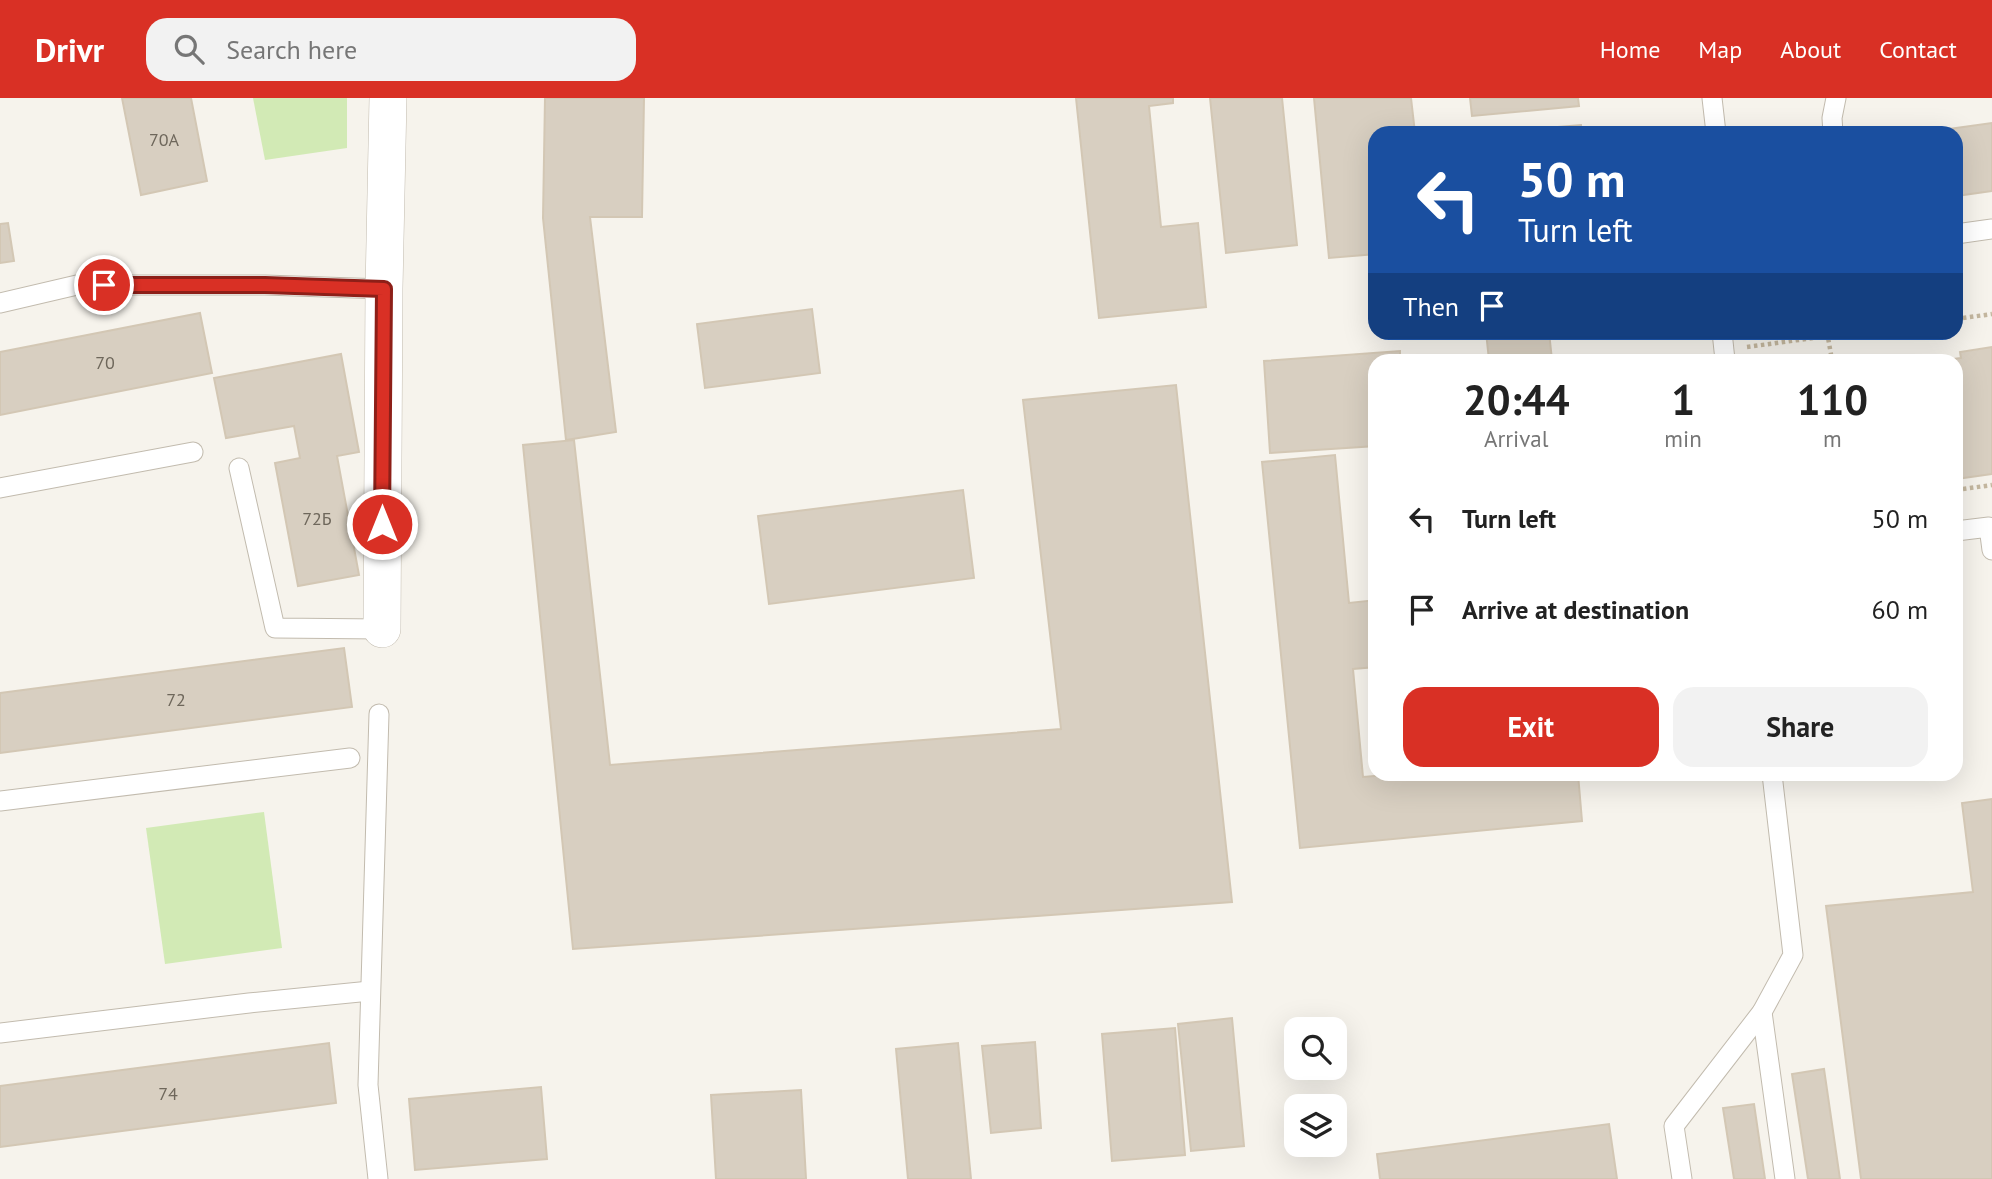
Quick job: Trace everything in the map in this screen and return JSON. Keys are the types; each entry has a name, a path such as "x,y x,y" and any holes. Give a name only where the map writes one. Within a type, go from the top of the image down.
{"street":[{"path":"382,629 387,98"}],"lane":[{"path":"1712,98 1715,126"},
{"path":"1833,126 1836,98"},
{"path":"1963,233 1992,229"},
{"path":"0,303 77,285 265,285 384,289"},
{"path":"0,488 193,452"},
{"path":"239,468 275,628 382,629"},
{"path":"1963,530 1989,527 1992,550"},
{"path":"378,1179 368,1085 379,714"},
{"path":"0,801 350,758"},
{"path":"1682,1179 1674,1126 1762,1012 1793,955 1773,781"},
{"path":"0,1033 370,991"},
{"path":"1762,1012 1785,1179"}],"path":[{"path":"1963,318 1992,314"},
{"path":"1724,348 1788,340"},
{"path":"1963,489 1992,485"}],"green space":[{"path":"253,98 347,98 347,148 265,160"},
{"path":"264,812 282,948 165,964 146,828"}],"building":[{"path":"122,98 191,98 207,181 141,195"},
{"path":"545,98 644,98 642,217 590,217 616,432 566,440 543,218"},
{"path":"1076,98 1173,98 1173,103 1149,106 1161,227 1198,223 1206,307 1099,318"},
{"path":"1210,98 1282,98 1297,245 1226,253"},
{"path":"1314,98 1411,98 1414,126 1368,126 1368,255 1329,258"},
{"path":"1470,98 1578,98 1579,106 1472,116"},
{"path":"1992,123 1992,191 1963,195 1963,127"},
{"path":"8,223 14,261 0,263 0,224"},
{"path":"812,309 820,373 705,388 697,324"},
{"path":"200,313 212,373 0,415 0,352"},
{"path":"1487,340 1550,340 1551,354 1488,354"},
{"path":"1992,347 1992,474 1963,478 1963,354 1960,352"},
{"path":"1400,351 1400,354 1368,354 1368,447 1270,453 1264,361"},
{"path":"341,354 359,452 337,456 359,575 298,586 275,463 300,458 294,426 226,438 214,378"},
{"path":"1176,385 1232,902 573,949 523,445 574,440 610,765 1061,729 1023,400"},
{"path":"1335,455 1349,603 1368,601 1368,668 1353,669 1363,777 1368,777 1368,781 1579,781 1582,821 1300,848 1262,462"},
{"path":"963,490 974,578 769,604 758,516"},
{"path":"344,648 352,707 0,753 0,693"},
{"path":"1992,799 1992,1179 1861,1179 1826,906 1973,892 1962,803"},
{"path":"1232,1018 1244,1146 1191,1151 1178,1024"},
{"path":"1175,1028 1185,1155 1112,1161 1102,1034"},
{"path":"1035,1042 1041,1128 991,1133 982,1046"},
{"path":"329,1043 336,1103 0,1147 0,1086"},
{"path":"958,1043 971,1179 908,1179 896,1049"},
{"path":"1824,1069 1840,1179 1808,1179 1792,1074"},
{"path":"541,1087 547,1159 415,1170 409,1099"},
{"path":"801,1090 806,1179 716,1179 711,1095"},
{"path":"1754,1104 1765,1179 1734,1179 1723,1108"},
{"path":"1609,1124 1617,1179 1380,1179 1377,1154"}],"route":[{"path":"104,285 265,285 384,289 382,524"}]}
